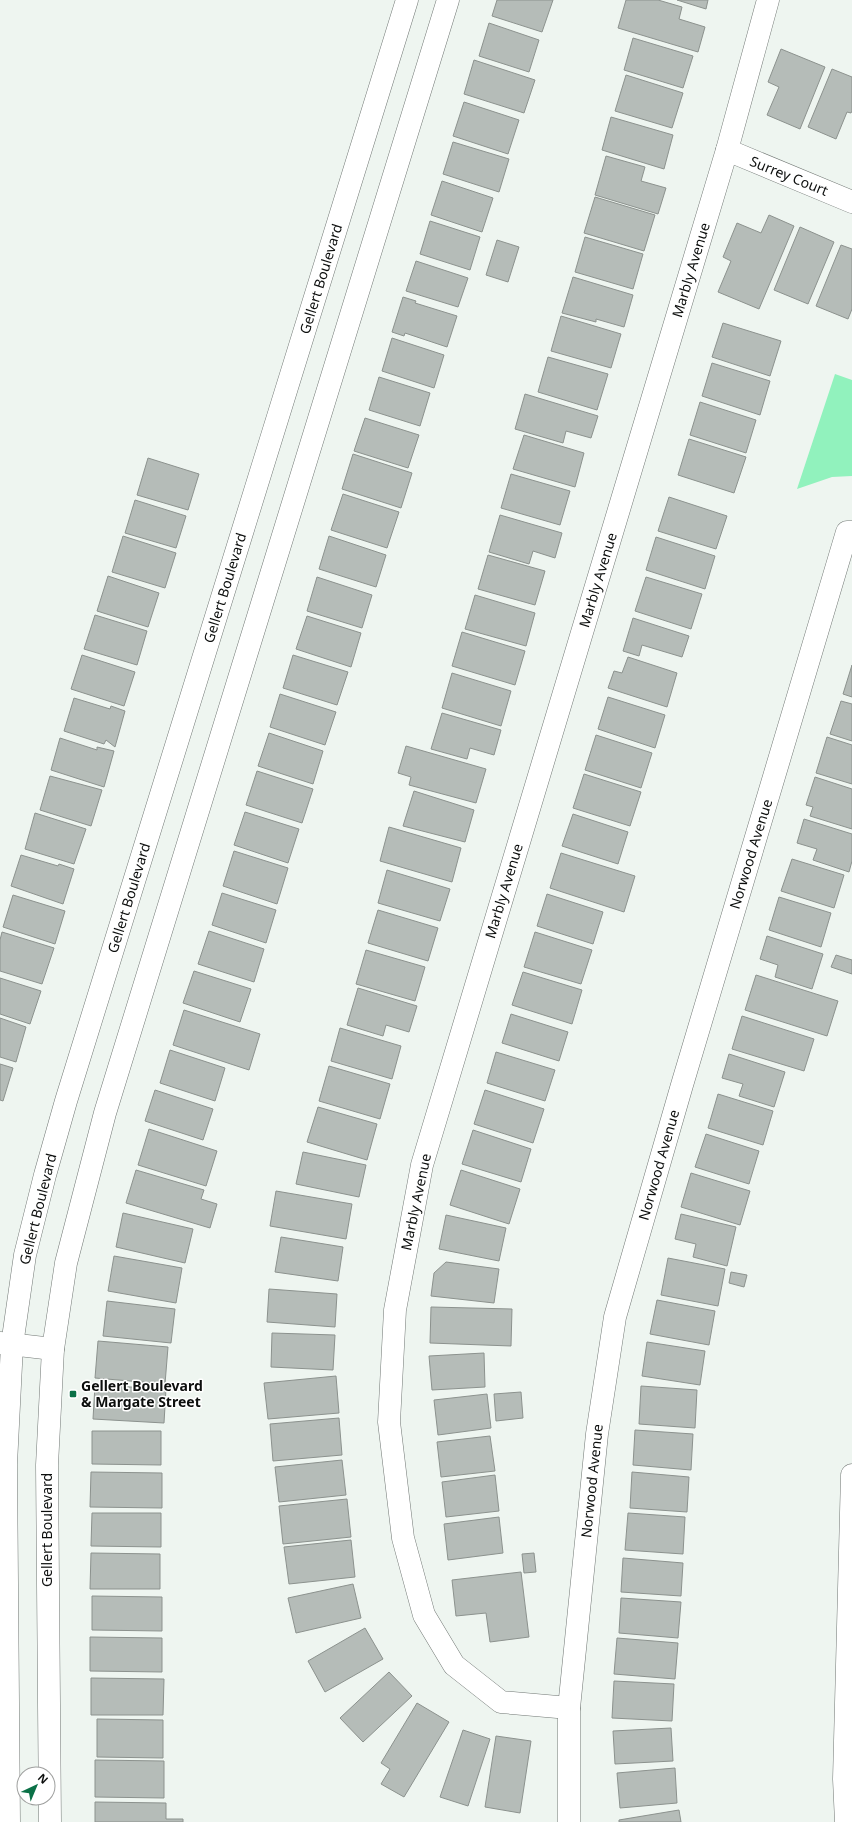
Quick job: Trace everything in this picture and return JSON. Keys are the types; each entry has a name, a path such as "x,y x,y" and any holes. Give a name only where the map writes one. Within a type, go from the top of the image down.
{"main road":[{"name":"Gellert Boulevard","path":"9,1822 6,1344 25,1255 45,1175 66,1101 407,0"},
{"name":"Gellert Boulevard","path":"50,1822 47,1465 53,1349 66,1263 105,1113 448,0"},
{"name":"Marbly Avenue","path":"569,1708 501,1702 454,1665 424,1615 403,1538 389,1422 395,1310 422,1165 727,150 768,0"},
{"name":"Surrey Court","path":"727,150 852,202"},
{"name":"Norwood Avenue","path":"569,1822 569,1708 597,1434 615,1317 682,1085 847,532 852,532"},
{"path":"6,1344 53,1349"},
{"path":"846,1822 848,1778 852,1476"}],"green space":[{"path":"835,374 852,380 852,476 832,477 797,489"}],"building":[{"path":"497,0 553,0 542,32 492,16"},
{"path":"626,0 658,0 682,7 679,19 705,27 698,52 618,28"},
{"path":"677,0 708,0 706,9"},
{"path":"489,23 539,40 529,72 479,56"},
{"path":"633,38 693,56 683,88 624,70"},
{"path":"781,49 825,67 800,129 767,115 779,87 768,82"},
{"path":"474,60 535,80 524,113 464,94"},
{"path":"832,69 852,77 852,111 851,113 847,112 836,139 808,127"},
{"path":"626,75 683,93 672,128 615,111"},
{"path":"464,102 519,120 508,154 453,136"},
{"path":"611,117 673,135 664,169 602,150"},
{"path":"453,142 509,159 499,192 443,174"},
{"path":"606,156 645,167 641,181 666,188 658,214 595,195"},
{"path":"442,181 493,198 482,232 431,215"},
{"path":"595,197 655,215 644,251 584,233"},
{"path":"769,215 794,226 759,309 718,292 731,261 723,257 737,223 761,233"},
{"path":"430,221 480,237 470,270 420,254"},
{"path":"800,227 834,242 808,304 774,290"},
{"path":"585,237 643,254 633,289 575,272"},
{"path":"497,240 519,247 508,282 486,275"},
{"path":"841,245 852,249 852,309 848,319 816,306"},
{"path":"416,261 468,278 458,307 406,291"},
{"path":"573,277 633,295 624,327 596,319 596,322 562,313"},
{"path":"403,297 416,301 415,303 457,316 447,347 405,333 404,336 392,332"},
{"path":"561,316 621,334 611,368 551,351"},
{"path":"723,323 781,341 770,376 712,357"},
{"path":"392,338 444,355 434,388 382,371"},
{"path":"548,357 608,374 597,410 538,392"},
{"path":"712,363 770,381 760,415 702,396"},
{"path":"379,377 430,393 420,426 369,410"},
{"path":"525,394 598,416 591,438 566,431 563,443 515,429"},
{"path":"700,402 756,420 746,453 690,435"},
{"path":"365,418 419,435 408,468 354,451"},
{"path":"524,435 584,453 575,487 513,469"},
{"path":"689,439 746,457 734,493 678,475"},
{"path":"353,454 412,473 401,508 342,489"},
{"path":"148,458 199,474 188,510 137,495"},
{"path":"511,474 570,491 560,525 501,508"},
{"path":"343,494 399,512 387,548 331,530"},
{"path":"669,497 727,516 716,549 658,531"},
{"path":"135,500 186,516 176,548 125,533"},
{"path":"500,515 562,533 555,558 533,551 529,564 489,552"},
{"path":"123,536 176,553 165,588 112,572"},
{"path":"329,536 386,555 376,587 319,569"},
{"path":"656,537 715,556 705,589 646,570"},
{"path":"488,555 545,571 535,605 478,589"},
{"path":"108,576 159,593 148,627 97,611"},
{"path":"317,577 372,595 362,628 307,611"},
{"path":"646,577 702,594 691,629 635,611"},
{"path":"475,595 535,613 526,646 465,629"},
{"path":"95,615 147,631 137,665 84,649"},
{"path":"307,616 361,633 351,667 296,649"},
{"path":"633,618 689,636 682,657 642,645 639,656 623,651"},
{"path":"462,632 525,651 515,685 452,666"},
{"path":"82,655 135,672 124,706 71,689"},
{"path":"293,655 348,672 337,705 283,688"},
{"path":"628,657 677,673 667,707 608,688 614,671 622,673"},
{"path":"852,665 852,697 843,694"},
{"path":"452,673 511,691 501,726 442,708"},
{"path":"280,694 336,712 325,745 270,727"},
{"path":"608,697 665,715 655,748 598,729"},
{"path":"74,698 110,709 111,706 125,711 115,747 106,740 104,744 64,731"},
{"path":"841,701 852,704 852,741 830,734"},
{"path":"442,713 501,730 494,755 470,748 467,759 431,749"},
{"path":"269,733 323,751 313,784 258,766"},
{"path":"596,735 652,753 641,788 585,770"},
{"path":"827,737 852,745 852,784 816,773"},
{"path":"60,738 97,750 97,747 114,751 104,787 51,770"},
{"path":"406,746 486,769 476,803 409,785 411,777 398,773"},
{"path":"257,771 313,789 302,823 246,805"},
{"path":"584,774 641,792 630,826 573,808"},
{"path":"50,776 102,790 91,826 40,810"},
{"path":"815,777 852,789 852,829 810,816 813,807 806,805"},
{"path":"414,791 474,810 465,842 403,826"},
{"path":"245,812 299,829 288,863 234,845"},
{"path":"35,813 86,829 74,864 25,849"},
{"path":"573,814 628,832 618,864 562,846"},
{"path":"804,819 852,834 852,861 849,872 813,860 817,849 797,843"},
{"path":"389,827 461,848 452,882 380,861"},
{"path":"234,851 288,868 277,904 223,886"},
{"path":"561,853 635,876 624,912 550,888"},
{"path":"21,855 74,869 63,904 11,886"},
{"path":"792,859 844,875 834,908 781,891"},
{"path":"387,870 450,889 440,921 378,903"},
{"path":"222,893 276,910 266,943 212,925"},
{"path":"547,894 603,912 593,944 537,926"},
{"path":"13,895 65,911 55,944 3,927"},
{"path":"779,897 831,913 821,947 769,930"},
{"path":"378,910 438,928 428,961 368,943"},
{"path":"209,931 264,949 254,982 198,964"},
{"path":"2,932 54,948 42,984 0,971 0,940"},
{"path":"535,932 592,950 581,984 524,967"},
{"path":"767,936 823,954 812,989 775,977 778,965 760,959"},
{"path":"366,950 425,967 415,1001 356,984"},
{"path":"836,955 852,960 852,974 831,967"},
{"path":"194,971 251,989 240,1022 183,1003"},
{"path":"523,972 582,990 572,1024 512,1005"},
{"path":"756,975 838,1001 827,1036 745,1010"},
{"path":"0,978 41,991 30,1024 0,1014"},
{"path":"358,988 417,1006 409,1032 386,1025 383,1036 347,1025"},
{"path":"184,1010 260,1034 249,1070 173,1045"},
{"path":"511,1014 568,1032 559,1061 502,1043"},
{"path":"742,1016 814,1039 804,1071 732,1049"},
{"path":"0,1018 26,1027 16,1062 0,1057"},
{"path":"340,1028 401,1046 392,1079 331,1061"},
{"path":"170,1050 225,1068 215,1101 160,1083"},
{"path":"496,1052 555,1070 545,1101 487,1083"},
{"path":"729,1054 785,1072 774,1107 739,1096 743,1084 722,1078"},
{"path":"0,1064 13,1068 3,1101 0,1100"},
{"path":"329,1066 390,1084 380,1119 319,1101"},
{"path":"155,1090 213,1109 203,1140 145,1121"},
{"path":"485,1090 544,1109 533,1143 474,1124"},
{"path":"718,1094 773,1111 763,1145 708,1128"},
{"path":"318,1107 377,1124 367,1160 307,1142"},
{"path":"149,1129 217,1151 206,1186 138,1165"},
{"path":"473,1130 531,1149 521,1182 462,1164"},
{"path":"706,1134 759,1151 749,1184 695,1167"},
{"path":"303,1152 366,1165 359,1197 296,1184"},
{"path":"136,1170 204,1190 201,1199 217,1204 210,1228 126,1203"},
{"path":"461,1170 520,1189 509,1224 450,1205"},
{"path":"691,1173 750,1191 740,1225 681,1207"},
{"path":"276,1191 352,1204 346,1239 270,1226"},
{"path":"123,1213 193,1229 185,1263 116,1247"},
{"path":"681,1214 736,1227 727,1266 693,1257 696,1244 675,1239"},
{"path":"446,1215 506,1228 499,1261 439,1249"},
{"path":"281,1237 343,1247 338,1281 275,1272"},
{"path":"114,1256 182,1268 176,1303 108,1291"},
{"path":"668,1258 725,1269 718,1306 661,1295"},
{"path":"446,1262 499,1269 494,1303 431,1296 434,1273"},
{"path":"731,1272 747,1275 744,1287 729,1283"},
{"path":"269,1289 337,1294 335,1327 267,1322"},
{"path":"657,1300 715,1311 709,1345 650,1334"},
{"path":"107,1301 175,1309 171,1343 103,1336"},
{"path":"431,1307 512,1309 511,1346 430,1343"},
{"path":"272,1333 335,1335 333,1370 271,1367"},
{"path":"98,1341 168,1347 165,1384 95,1378"},
{"path":"647,1342 705,1351 700,1385 642,1376"},
{"path":"484,1353 485,1387 432,1390 429,1356"},
{"path":"336,1376 339,1413 268,1419 264,1383"},
{"path":"95,1385 166,1389 164,1423 93,1419"},
{"path":"641,1386 697,1390 695,1428 639,1424"},
{"path":"521,1392 523,1418 496,1421 494,1394"},
{"path":"487,1394 491,1428 438,1435 434,1400"},
{"path":"339,1418 342,1455 273,1461 270,1424"},
{"path":"635,1430 693,1434 691,1470 633,1465"},
{"path":"92,1431 161,1431 161,1465 92,1464"},
{"path":"490,1436 495,1471 441,1477 437,1442"},
{"path":"342,1460 346,1495 279,1502 275,1467"},
{"path":"91,1472 162,1473 162,1508 90,1507"},
{"path":"632,1472 689,1477 687,1512 630,1508"},
{"path":"495,1475 499,1511 446,1517 442,1482"},
{"path":"347,1499 351,1537 283,1544 279,1506"},
{"path":"92,1513 161,1513 161,1547 91,1546"},
{"path":"628,1513 685,1517 683,1554 625,1550"},
{"path":"499,1517 503,1553 448,1560 444,1524"},
{"path":"351,1540 355,1577 289,1584 284,1547"},
{"path":"91,1553 160,1554 160,1589 90,1589"},
{"path":"534,1553 536,1572 524,1573 522,1554"},
{"path":"623,1558 683,1563 681,1596 621,1592"},
{"path":"521,1572 529,1637 490,1642 486,1613 456,1616 452,1580"},
{"path":"353,1584 361,1618 296,1633 288,1598"},
{"path":"92,1596 162,1597 162,1631 92,1630"},
{"path":"621,1598 681,1602 678,1638 619,1633"},
{"path":"365,1628 383,1659 325,1692 308,1661"},
{"path":"90,1637 162,1638 162,1672 90,1671"},
{"path":"617,1638 678,1643 675,1679 614,1674"},
{"path":"389,1672 412,1696 363,1742 340,1718"},
{"path":"91,1678 164,1679 163,1715 91,1715"},
{"path":"614,1681 674,1684 672,1721 612,1718"},
{"path":"417,1703 449,1722 404,1797 381,1784 390,1769 381,1763"},
{"path":"97,1719 163,1720 163,1758 97,1757"},
{"path":"671,1728 673,1761 615,1764 613,1731"},
{"path":"463,1730 490,1739 468,1806 440,1797"},
{"path":"496,1736 531,1741 520,1813 485,1807"},
{"path":"95,1760 164,1761 164,1798 95,1797"},
{"path":"675,1768 677,1803 620,1808 617,1773"},
{"path":"95,1802 166,1803 166,1819 183,1819 183,1822 95,1822"},
{"path":"679,1810 681,1822 619,1822 619,1820"}],"place":[{"name":"Gellert Boulevard & Margate Street","path":"73,1394"}]}
